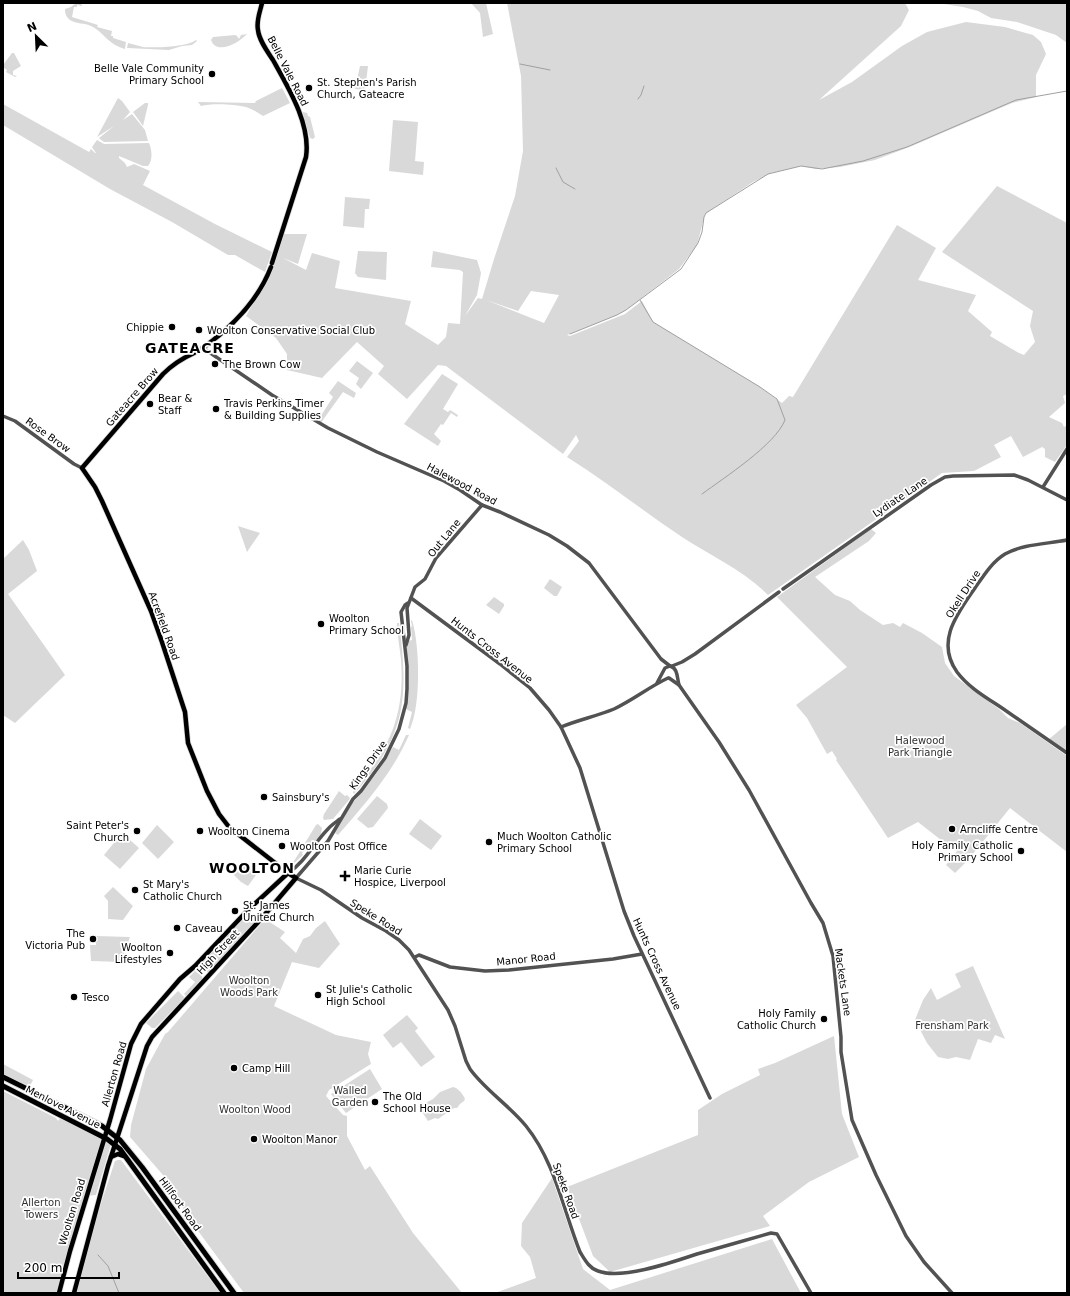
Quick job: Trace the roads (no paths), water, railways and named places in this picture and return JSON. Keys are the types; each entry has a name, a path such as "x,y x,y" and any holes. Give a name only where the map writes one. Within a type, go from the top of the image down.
{"highway":[{"name":"Menlove Avenue","path":"3,1077 107,1129"},
{"name":"Menlove Avenue","path":"3,1086 115,1144"},
{"name":"Hillfoot Road","path":"107,1129 124,1143 234,1293"},
{"name":"Hillfoot Road","path":"115,1144 224,1293"}],"main road":[{"name":"Belle Vale Road","path":"203,348 244,312 262,288 272,265 304,163 306,152 307,143 295,102 258,33 258,20 262,3"},
{"name":"Gateacre Brow","path":"82,468 163,374 178,362 203,348"},
{"name":"Acrefield Road","path":"82,468 95,487 102,501 151,611 185,712 188,743 210,798 222,819 229,827 296,878"},
{"name":"High Street","path":"141,1024 180,979 195,966 248,910 288,873"},
{"name":"High Street","path":"117,1137 144,1053 152,1037 261,919 296,878"},
{"name":"Allerton Road","path":"104,1137 131,1044 141,1024"},
{"path":"97,1124 102,1124 110,1120"},
{"name":"Woolton Road","path":"59,1293 104,1137"},
{"path":"74,1293 117,1137"},
{"path":"111,1157 118,1154 124,1156"}],"street":[{"name":"Halewood Road","path":"203,348 272,395 320,424 370,449 444,481 482,505 549,535 567,546 589,563 660,659 664,671"},
{"name":"Rose Brow","path":"4,416 15,421 74,464 82,468"},
{"path":"1043,487 1067,449"},
{"name":"Lydiate Lane","path":"783,589 931,485 945,477 1014,475 1043,487 1067,500"},
{"name":"Out Lane","path":"408,602 415,587 425,579 436,558 482,505"},
{"name":"Okell Drive","path":"1067,540 1015,550 997,559 980,580 957,615 949,635 948,647 953,666 960,676 969,684 1067,753"},
{"path":"657,684 664,671 695,654 779,592"},
{"name":"Hunts Cross Avenue","path":"411,598 530,688 561,727 580,768 624,911 642,954 710,1098"},
{"name":"Kings Drive","path":"405,647 409,637 408,602"},
{"name":"Kings Drive","path":"296,878 328,841 353,799 361,791 385,758 393,744 406,703 407,688 405,647 401,612 408,602"},
{"name":"Halewood Road","path":"660,659 671,666"},
{"path":"561,727 614,708 638,696 657,684 669,678 673,678 682,662"},
{"path":"671,666 676,672"},
{"path":"664,671 665,676 669,678"},
{"name":"Mackets Lane","path":"676,672 679,685"},
{"name":"Mackets Lane","path":"669,678 679,685 719,742 749,790 823,923 833,956 842,1052 852,1120 906,1236 924,1262 952,1293"},
{"name":"Kings Drive","path":"288,873 306,857 328,828 341,818"},
{"name":"Speke Road","path":"296,878 328,895 395,938 406,946 415,957 448,1010 470,1069 526,1126 543,1154 554,1174 580,1252 586,1263 591,1268 608,1274 632,1272 771,1233 776,1234 811,1293"},
{"name":"Manor Road","path":"415,957 419,955 450,967 485,971 509,970 613,959 642,954"}],"waterway":[{"path":"520,64 550,70"},
{"path":"638,99 644,86"},
{"path":"570,334 626,310 681,269 698,243 706,213 768,174 801,166 822,169 863,161 907,147 1016,100 1067,91"},
{"path":"556,168 563,182 575,189"},
{"path":"640,300 653,322 760,387 777,399 785,420 780,430 760,450 736,470 702,494"},
{"path":"98,1255 108,1266 119,1293"}],"place":[{"name":"Belle Vale Community Primary School","path":"212,74"},
{"name":"St. Stephen's Parish Church, Gateacre","path":"309,88"},
{"name":"Chippie","path":"172,327"},
{"name":"Woolton Conservative Social Club","path":"199,330"},
{"name":"The Brown Cow","path":"215,364"},
{"name":"Bear & Staff","path":"150,404"},
{"name":"Travis Perkins Timer & Building Supplies","path":"216,409"},
{"name":"Woolton Primary School","path":"321,624"},
{"name":"Sainsbury's","path":"264,797"},
{"name":"Arncliffe Centre","path":"952,829"},
{"name":"Saint Peter's Church","path":"137,831"},
{"name":"Woolton Cinema","path":"200,831"},
{"name":"Much Woolton Catholic Primary School","path":"489,842"},
{"name":"Woolton Post Office","path":"282,846"},
{"name":"Holy Family Catholic Primary School","path":"1021,851"},
{"name":"Marie Curie Hospice, Liverpool","path":"345,876"},
{"name":"St Mary's Catholic Church","path":"135,890"},
{"name":"St. James United Church","path":"235,911"},
{"name":"Caveau","path":"177,928"},
{"name":"The Victoria Pub","path":"93,939"},
{"name":"Woolton Lifestyles","path":"170,953"},
{"name":"St Julie's Catholic High School","path":"318,995"},
{"name":"Tesco","path":"74,997"},
{"name":"Holy Family Catholic Church","path":"824,1019"},
{"name":"Camp Hill","path":"234,1068"},
{"name":"The Old School House","path":"375,1102"},
{"name":"Woolton Manor","path":"254,1139"}],"district":[{"name":"GATEACRE","path":"190,348"},
{"name":"WOOLTON","path":"252,868"}],"park label":[{"name":"Halewood Park Triangle","path":"920,746"},
{"name":"Woolton Woods Park","path":"249,986"},
{"name":"Frensham Park","path":"952,1025"},
{"name":"Walled Garden","path":"350,1096"},
{"name":"Woolton Wood","path":"255,1109"},
{"name":"Allerton Towers","path":"41,1208"}]}
